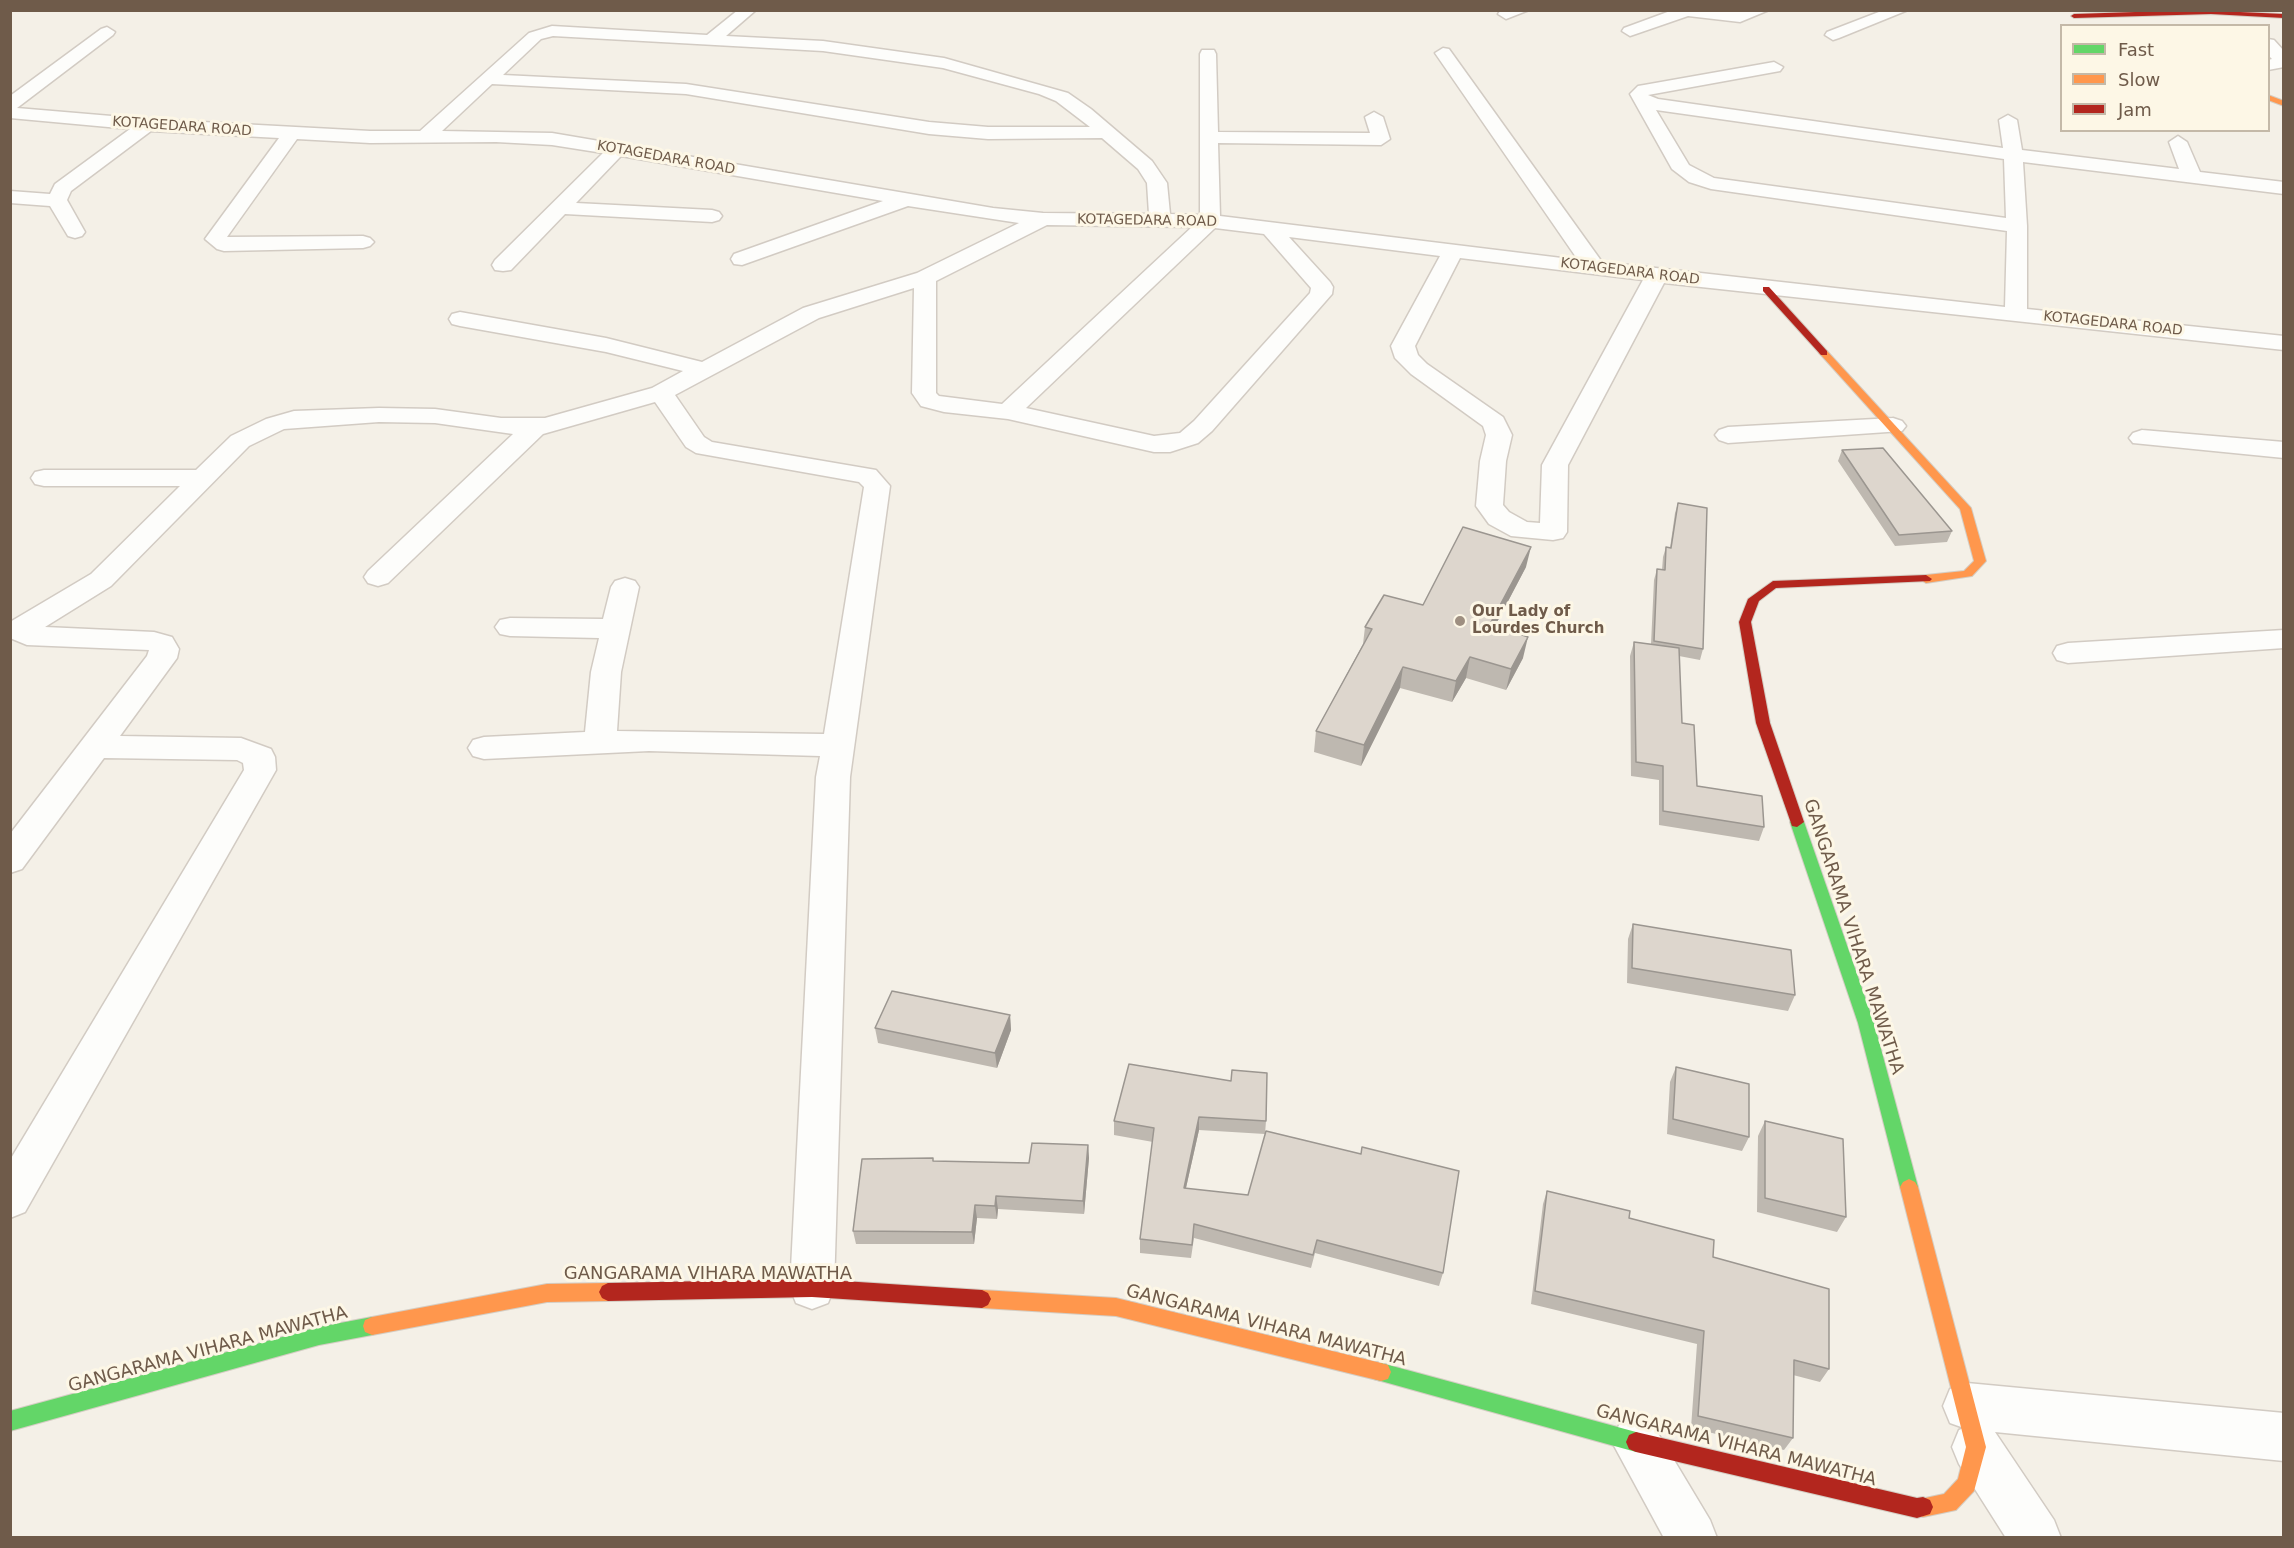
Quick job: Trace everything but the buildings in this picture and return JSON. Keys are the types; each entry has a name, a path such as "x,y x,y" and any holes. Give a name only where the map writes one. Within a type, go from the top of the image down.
{"street":[{"path":"713,38 748,10"},
{"path":"1630,31 1687,11 1740,18 1761,10"},
{"path":"1833,34 1900,10"},
{"path":"2096,24 2068,14 2211,12 2283,16"},
{"path":"424,137 535,36 552,31 713,38 823,46 944,63 1045,90 1085,113 1152,174 1157,183 1160,220"},
{"path":"10,105 107,32"},
{"path":"2270,46 2281,59 2279,63 2270,65"},
{"path":"1443,53 1595,268"},
{"path":"1008,412 1210,221 1208,54"},
{"path":"1774,67 1644,90 1639,94 1682,169 1711,183 2017,226"},
{"path":"488,79 686,89 941,129 998,133 1108,132"},
{"path":"1640,98 1654,104 2013,155 2283,188"},
{"name":"KOTAGEDARA ROAD","path":"10,113 147,125 292,133 552,139 907,199 1043,219 1210,221 1766,288 2283,343"},
{"path":"1209,137 1384,148 1374,117"},
{"path":"2008,120 2013,155 2017,226 2016,313"},
{"path":"57,200 62,188 147,125"},
{"path":"292,133 215,236 217,243 224,245 363,242"},
{"path":"2178,142 2192,177"},
{"path":"503,265 617,150"},
{"path":"10,197 57,200"},
{"path":"742,259 907,199"},
{"path":"57,200 75,232"},
{"path":"559,208 712,216"},
{"path":"15,632 101,580 240,441 275,424 294,419 379,415 435,416 501,426 546,426 661,393 810,313 925,278 1043,219"},
{"path":"925,278 924,393 930,400 944,405 1008,412 1154,444 1170,444 1189,438 1203,426 1321,294 1322,287 1270,228"},
{"path":"1454,250 1403,346 1407,358 1419,369 1494,422 1499,435 1493,461 1489,506 1499,519 1521,530 1553,532 1554,465 1657,275"},
{"name":"GANGARAMA VIHARA MAWATHA","path":"10,1421 319,1336 547,1293 812,1288 1116,1307 1335,1359 1636,1442 1917,1508 1949,1503 1967,1484 1972,1427 1866,1023 1763,723 1745,622 1754,599 1773,585 1903,582 1968,574 1980,561 1965,508 1766,288"},
{"path":"460,319 606,345 706,370"},
{"path":"661,393 695,442 705,448 867,476 877,486 836,745 812,1288"},
{"path":"378,577 536,426"},
{"path":"1728,435 1893,426"},
{"path":"2142,438 2283,450"},
{"path":"44,478 204,478"},
{"path":"600,742 606,672 625,587"},
{"path":"510,627 615,629"},
{"path":"12,856 162,658 164,649 161,644 154,641 27,636 15,632"},
{"path":"2068,653 2283,639"},
{"path":"484,748 600,742 836,745"},
{"path":"10,1199 260,770 259,757 242,749 95,747"},
{"path":"1972,1427 2283,1437"},
{"path":"1972,1427 2036,1538"},
{"path":"1636,1442 1692,1538"}],"traffic: fast":[{"path":"1797,822 1866,1023 1909,1187"},
{"path":"10,1421 319,1336 372,1326"},
{"path":"1381,1372 1636,1442"}],"traffic: slow":[{"path":"2270,98 2284,104"},
{"path":"1824,353 1965,508 1980,561 1968,574 1926,579"},
{"path":"1909,1187 1976,1447 1967,1484 1949,1503 1923,1507"},
{"path":"372,1326 547,1293 608,1292"},
{"path":"982,1299 1116,1307 1381,1372"}],"traffic: jam":[{"path":"2074,16 2211,12 2284,16"},
{"path":"1766,289 1824,353"},
{"path":"1797,822 1763,723 1745,622 1754,599 1773,585 1926,579"},
{"path":"608,1292 812,1288 982,1299"},
{"path":"1636,1442 1917,1508 1923,1507"}],"place":[{"name":"Our Lady of Lourdes Church","path":"1460,621"}]}
